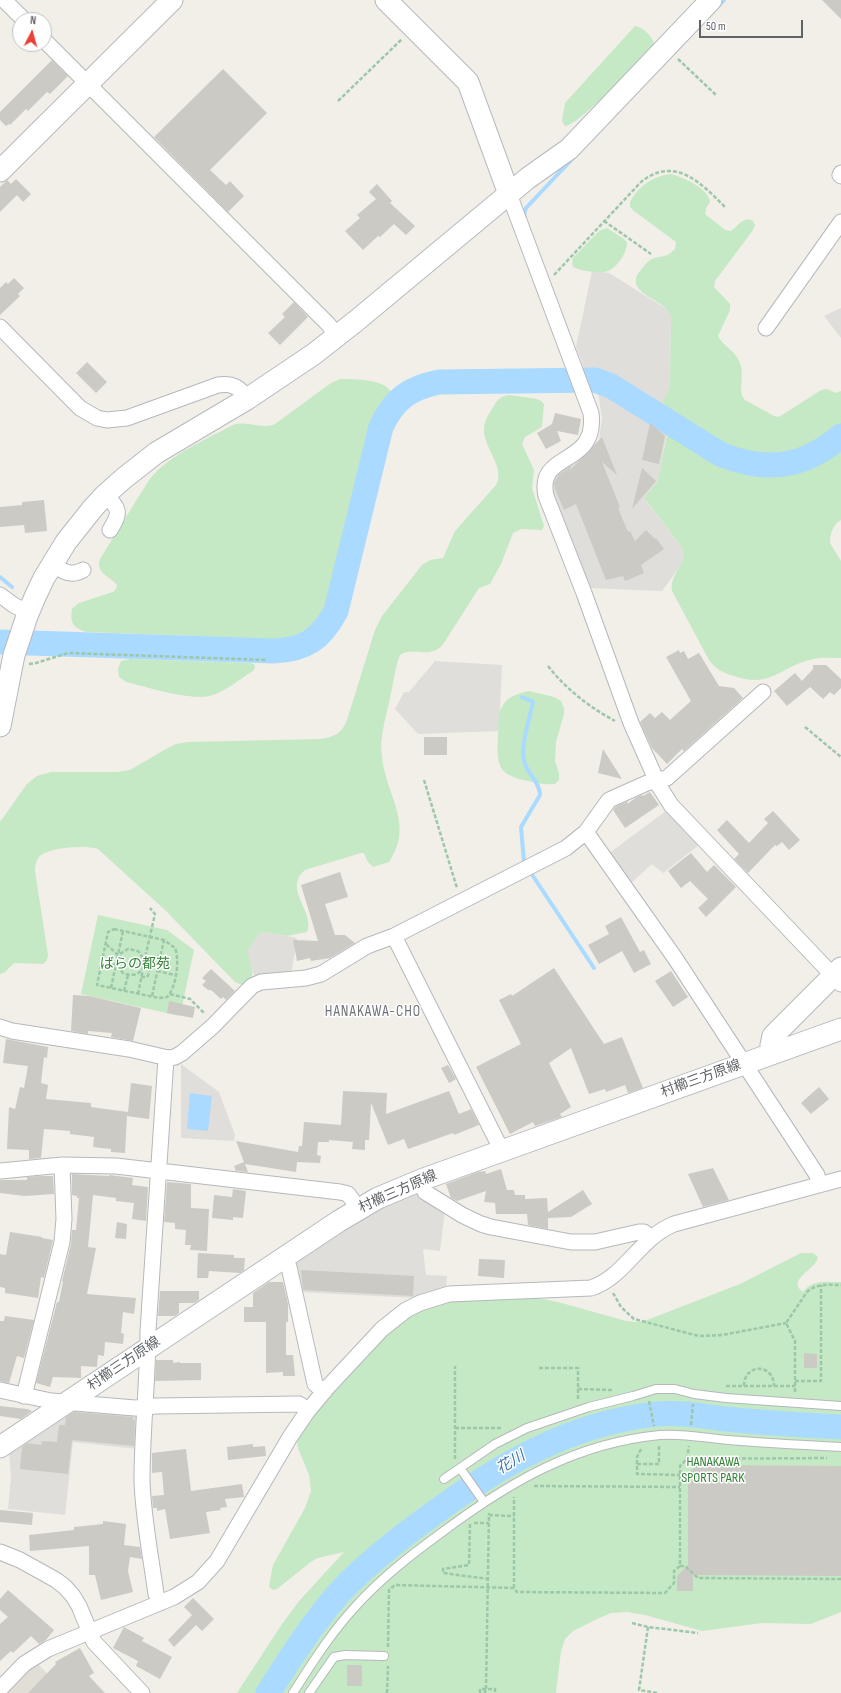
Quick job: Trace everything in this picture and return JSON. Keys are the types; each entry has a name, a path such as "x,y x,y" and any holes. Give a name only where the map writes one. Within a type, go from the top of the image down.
{"street":[{"path":"4,0 16,12"},
{"path":"0,172 172,0"},
{"path":"386,0 468,82 591,412 592,421 588,439 577,453 554,466 548,472 544,488 630,720 657,781 665,796 678,814 838,976 773,1036 771,1045 774,1053"},
{"path":"0,726 14,658 26,620 52,565 79,525 106,495 123,479 156,453 248,399 292,370 337,336 538,170 569,149 711,0"},
{"path":"52,48 328,324 337,336"},
{"path":"766,328 841,222"},
{"path":"0,327 80,408 97,418 107,420 127,418 218,385 227,384 236,386 248,399"},
{"path":"106,495 116,505 118,510 118,516 110,530"},
{"path":"52,565 71,574 84,570"},
{"path":"0,595 16,606 26,620"},
{"path":"0,1027 12,1031 129,1050 166,1058 175,1057 182,1053 216,1024 252,986 261,982 306,978 321,974 367,946 394,936 566,848 586,832 609,800 647,783 667,778 762,692"},
{"path":"586,832 675,958 817,1175 819,1185"},
{"path":"394,936 502,1151"},
{"name":"村櫛三方原線","path":"0,1447 283,1258 359,1209 385,1195 421,1180 841,1029"},
{"path":"160,1603 156,1594 143,1493 142,1467 166,1058"},
{"path":"24,1396 62,1242 64,1219 62,1165"},
{"path":"0,1171 62,1165 110,1165 340,1192 348,1194 359,1209"},
{"path":"0,1689 13,1674 36,1656 48,1649 174,1597 198,1582 217,1561 290,1437 308,1410 393,1319 420,1303 449,1294 581,1289 595,1287 606,1282 650,1237 664,1228 841,1179"},
{"path":"421,1180 425,1192 462,1215 491,1227 571,1242 595,1242 639,1232 644,1232 650,1237"},
{"path":"283,1258 289,1267 315,1384 324,1392"},
{"path":"0,1390 51,1401 136,1408 299,1404 308,1410"},
{"path":"0,1552 20,1560 56,1580 65,1587 79,1606 94,1642 142,1693"}],"lane":[{"path":"444,1479 462,1470 496,1444 512,1435 543,1422 579,1410 656,1389 675,1389 713,1396 841,1406"},
{"path":"293,1693 337,1628 374,1588 415,1552 483,1500 544,1467 572,1456 622,1442 655,1435 673,1434 841,1447"},
{"path":"462,1470 483,1500"},
{"path":"309,1693 331,1661 339,1655 387,1657"},
{"path":"311,1665 323,1673"}],"path":[{"path":"338,102 413,27"},
{"path":"674,56 716,95"},
{"path":"542,281 550,278 641,182 650,175 660,171 676,171 705,187 725,207"},
{"path":"604,221 651,254"},
{"path":"14,658 32,664 60,655 72,653 268,660"},
{"path":"548,666 565,686 585,702 619,722 630,720"},
{"path":"805,727 841,757"},
{"path":"424,780 463,901"},
{"path":"138,994 155,914 150,908"},
{"path":"114,929 150,937 164,940 172,944 177,952 178,961 170,994 163,999 97,985 110,930 114,929"},
{"path":"111,988 123,931"},
{"path":"152,996 164,940"},
{"path":"106,944 118,955"},
{"path":"116,964 123,974 128,975 138,974 144,965 144,960 138,951 128,949 118,955"},
{"path":"141,977 147,977 155,957 160,956"},
{"path":"100,969 116,964"},
{"path":"157,971 175,975"},
{"path":"124,991 128,975"},
{"path":"170,994 190,999 216,1024"},
{"path":"606,1282 621,1307 634,1319 688,1334 711,1336 786,1323 807,1292 816,1286 841,1285"},
{"path":"795,1381 821,1381 821,1285"},
{"path":"786,1323 795,1341 795,1403"},
{"path":"455,1366 455,1460 462,1470"},
{"path":"539,1368 578,1368 579,1410"},
{"path":"744,1386 744,1381 750,1372 759,1368 772,1376 774,1386"},
{"path":"713,1396 714,1386 795,1386"},
{"path":"578,1389 616,1390"},
{"path":"690,1430 693,1399"},
{"path":"649,1400 654,1430"},
{"path":"455,1428 508,1428 512,1435"},
{"path":"653,1446 666,1446"},
{"path":"637,1464 659,1464 659,1446"},
{"path":"643,1447 638,1453 637,1474 680,1475"},
{"path":"687,1448 687,1459"},
{"path":"680,1566 680,1466 687,1459 833,1458"},
{"path":"532,1486 680,1487"},
{"path":"519,1491 514,1496 514,1588 517,1592 665,1593 674,1583 674,1571 680,1566 685,1566 698,1578 841,1579"},
{"path":"483,1500 489,1509 489,1588 486,1689 484,1693"},
{"path":"489,1515 514,1516"},
{"path":"489,1523 470,1523 469,1565 443,1569 443,1573 489,1579"},
{"path":"387,1693 389,1590 395,1586 514,1588"},
{"path":"632,1623 648,1627 698,1633"},
{"path":"648,1627 639,1690 658,1693"},
{"path":"480,1693 480,1689 495,1689 495,1693"}],"shaded area":[{"path":"592,271 609,273 670,311 670,387 661,406 604,373 586,373 576,347"},
{"path":"841,308 841,338 824,316"},
{"path":"598,392 667,433 657,483 646,495 646,501 684,552 681,565 662,591 589,588 551,495 554,475 581,458 599,440 602,418"},
{"path":"435,661 502,665 499,731 418,734 395,709 404,692 409,692"},
{"path":"667,810 699,845 663,873 652,864 629,885 608,854"},
{"path":"262,932 297,938 291,975 255,979 248,950"},
{"path":"181,1064 219,1092 235,1135 234,1141 181,1138"},
{"path":"410,1193 419,1194 445,1210 440,1251 423,1249 426,1275 447,1276 446,1288 415,1298 299,1292 294,1266 296,1259 344,1228"},
{"path":"75,1407 136,1414 140,1418 138,1449 73,1442 65,1515 8,1509 11,1478 9,1451"},
{"path":"36,1662 66,1693 4,1693"}],"green space":[{"path":"635,26 647,32 652,38 654,44 625,76 596,104 572,123 565,126 562,120 565,103"},
{"path":"671,174 688,180 705,192 710,202 706,208 705,214 725,230 731,231 740,222 749,219 752,220 755,225 753,230 715,281 714,287 730,304 730,310 718,336 735,354 741,365 741,392 745,400 774,416 779,417 821,390 827,389 836,393 841,391 841,429 831,438 807,453 780,460 766,461 739,456 721,448 671,418 660,409 670,387 671,316 668,310 662,305 641,291 637,285 636,279 647,262 655,258 668,255 675,249 676,242 634,211 630,207 630,202 637,191 647,183 658,177"},
{"path":"607,228 624,239 627,243 627,247 618,263 612,269 604,272 590,272 573,267 573,258 599,231"},
{"path":"340,379 363,380 381,384 387,387 391,392 391,399 376,426 343,559 332,591 321,612 307,630 295,636 274,639 86,632 73,624 72,609 79,603 113,592 116,589 117,585 101,571 99,564 100,559 149,480 157,471 188,448 233,425 244,424 270,426 275,424 331,383"},
{"path":"510,395 537,399 544,404 542,427 525,437 522,444 534,470 532,488 544,526 542,530 521,529 513,533 501,564 490,584 479,588 442,646 431,652 410,652 400,655 384,725 381,749 385,771 397,810 399,822 399,835 396,848 389,862 373,867 368,862 364,853 361,853 305,870 299,877 297,885 298,893 309,925 307,932 287,936 262,932 259,934 248,950 252,970 251,979 242,985 235,982 165,910 98,849 77,847 51,851 40,856 35,869 48,955 47,960 43,964 14,963 5,972 0,974 0,822 27,784 37,776 51,772 118,772 130,770 176,744 188,742 321,739 337,734 343,728 347,720 375,630 382,616 422,565 430,560 443,558 455,531 496,485 498,471 487,443 484,426 485,421 497,401 503,396"},
{"path":"668,431 673,431 712,456 734,466 766,471 782,470 813,461 841,443 841,520 832,530 830,543 841,561 841,658 813,659 792,666 767,678 757,680 726,674 714,666 709,660 672,591 673,579 683,558 681,546 645,499 646,495 657,483"},
{"path":"130,659 250,663 254,664 255,668 253,671 218,693 204,697 194,697 170,693 126,682 119,677 118,669 121,661"},
{"path":"529,691 554,697 561,701 564,708 564,714 556,742 555,761 559,773 559,780 555,784 545,784 517,778 504,771 499,761 498,745 501,708 511,697"},
{"name":"ばらの都苑","path":"98,915 167,930 194,950 180,1016 81,994"},
{"name":"HANAKAWA SPORTS PARK","path":"801,1253 813,1253 818,1257 813,1266 803,1274 798,1283 798,1288 803,1292 815,1283 841,1282 841,1612 811,1624 762,1623 702,1631 645,1615 627,1612 611,1613 573,1631 565,1639 561,1651 556,1693 237,1693 282,1624 300,1600 344,1552 318,1558 312,1561 277,1589 273,1590 269,1587 273,1565 305,1508 311,1491 309,1475 298,1448 297,1441 299,1434 321,1405 397,1324 422,1309 450,1300 520,1297 538,1298 558,1302 626,1321 637,1322 647,1320 740,1284"}],"water":[{"path":"190,1093 212,1096 208,1131 187,1129"},
{"path":"619,1413 624,1416 626,1424 624,1430 604,1428 602,1422"},
{"path":"350,1572 355,1573 361,1578 362,1583 347,1590 343,1587"}],"building":[{"path":"822,0 841,0 841,19"},
{"path":"52,60 68,76 50,94 47,92 28,111 26,109 10,125 9,124 6,126 0,120 0,112"},
{"path":"223,69 267,113 210,170 226,185 230,181 244,196 228,212 154,137"},
{"path":"16,179 31,194 23,202 17,195 0,212 0,187 7,180 11,184"},
{"path":"377,184 392,201 390,203 415,226 406,235 394,224 363,250 345,231 360,218 357,215 376,199 369,192"},
{"path":"14,278 24,288 18,294 20,296 0,315 0,288 6,282 8,284"},
{"path":"294,302 308,317 280,345 268,333 285,317 282,314"},
{"path":"87,362 107,382 96,393 76,373"},
{"path":"555,413 581,419 578,435 557,431 561,441 546,449 537,433 552,424"},
{"path":"650,423 665,436 659,464 642,460"},
{"path":"602,437 617,475 602,462 620,507 618,508 628,532 630,531 635,541 646,530 655,539 656,538 664,549 641,565 644,573 625,581 623,576 606,580 576,504 564,510 554,483 559,475 571,466 570,470"},
{"path":"642,468 656,481 632,509"},
{"path":"44,500 47,531 25,533 24,525 0,527 0,507 22,505 22,502"},
{"path":"679,650 680,653 684,651 688,659 699,653 719,686 734,688 743,698 684,751 682,749 667,764 652,748 640,722 650,713 655,718 662,712 670,720 691,701 666,657"},
{"path":"813,665 826,665 841,679 841,688 834,695 830,692 823,699 810,687 787,706 774,691 795,673 802,681 813,669"},
{"path":"424,737 447,737 447,755 424,755"},
{"path":"603,749 622,779 598,773"},
{"path":"650,792 659,805 625,828 613,810 615,807 628,801 627,804 637,797 643,796"},
{"path":"773,811 800,840 789,850 782,842 777,846 775,845 748,873 734,859 739,854 717,830 727,820 749,843 768,823 764,819"},
{"path":"691,853 707,872 714,865 736,887 706,917 698,908 708,899 690,881 681,888 668,871"},
{"path":"340,872 348,897 325,904 335,935 345,935 355,943 330,958 311,961 310,958 297,961 293,940 318,941 301,885"},
{"path":"621,917 640,952 644,950 651,964 634,973 622,951 599,964 588,945 609,934 605,926"},
{"path":"554,968 604,1044 622,1037 643,1088 628,1093 625,1085 606,1092 605,1089 589,1094 571,1048 549,1063 571,1107 560,1114 562,1117 535,1126 533,1122 510,1134 476,1067 521,1044 499,1000 511,994 512,996"},
{"path":"211,969 235,991 226,1000 223,997 221,999 211,990 208,990 202,985 206,981 202,978"},
{"path":"671,971 688,997 673,1007 655,981"},
{"path":"73,995 89,996 141,1008 133,1041 111,1037 112,1033 88,1031 88,1034 71,1031"},
{"path":"169,1001 195,1007 193,1018 167,1013"},
{"path":"6,1039 48,1047 47,1058 44,1057 41,1083 48,1085 46,1099 91,1103 91,1107 128,1112 131,1083 152,1086 149,1119 127,1116 125,1153 111,1152 111,1149 93,1147 94,1137 70,1134 70,1131 44,1129 41,1158 29,1159 29,1150 7,1149 9,1107 15,1109 20,1087 24,1088 28,1066 3,1063"},
{"path":"448,1065 456,1079 449,1083 441,1068"},
{"path":"819,1087 829,1099 811,1114 801,1103"},
{"path":"343,1091 387,1093 386,1114 449,1091 459,1114 471,1109 479,1125 454,1135 453,1133 408,1149 404,1139 388,1145 371,1103 369,1140 365,1140 365,1150 352,1149 353,1142 329,1140 329,1142 318,1142 317,1155 321,1156 320,1163 297,1162 296,1172 245,1164 248,1172 236,1171 234,1166 244,1162 236,1141 298,1152 299,1146 302,1146 304,1122 341,1125"},
{"path":"713,1168 729,1200 703,1207 688,1174"},
{"path":"501,1169 507,1190 514,1190 515,1195 525,1195 525,1199 547,1198 548,1212 583,1190 592,1204 571,1217 548,1218 548,1229 528,1225 527,1214 496,1214 495,1203 484,1202 486,1191 457,1201 451,1198 446,1184 478,1172 485,1171 486,1174"},
{"path":"72,1174 109,1175 133,1178 132,1185 148,1187 146,1221 132,1219 134,1203 116,1201 116,1198 93,1195 88,1247 96,1248 87,1294 136,1298 134,1314 123,1312 121,1333 124,1334 123,1344 105,1342 104,1356 98,1355 97,1367 81,1366 81,1378 53,1377 50,1387 36,1383 57,1302 59,1302 62,1281 71,1244 72,1230 76,1230 79,1198 72,1195"},
{"path":"53,1176 54,1194 25,1196 0,1193 0,1180 27,1180 27,1177"},
{"path":"167,1182 191,1184 191,1208 209,1209 207,1251 190,1250 191,1245 185,1245 186,1230 175,1229 175,1223 164,1222"},
{"path":"233,1189 246,1191 243,1218 233,1217 233,1220 212,1218 214,1195 232,1197"},
{"path":"117,1222 127,1224 126,1239 115,1238"},
{"path":"10,1232 53,1240 44,1278 41,1277 38,1298 5,1293 5,1288 0,1287 0,1254 6,1255"},
{"path":"198,1253 234,1255 234,1258 245,1258 244,1270 240,1273 209,1271 208,1278 197,1278"},
{"path":"479,1259 505,1260 504,1278 478,1276"},
{"path":"301,1270 414,1276 413,1296 303,1290"},
{"path":"269,1282 283,1282 288,1304 288,1322 286,1322 286,1355 293,1355 295,1376 283,1376 283,1372 266,1373 266,1322 244,1322 244,1307 253,1307 253,1293"},
{"path":"160,1291 199,1291 199,1300 194,1303 179,1303 179,1313 175,1316 158,1316"},
{"path":"5,1316 34,1320 24,1358 17,1356 9,1383 0,1381 0,1321 4,1321"},
{"path":"804,1353 817,1354 817,1368 804,1368"},
{"path":"156,1360 173,1360 173,1363 201,1363 201,1380 155,1381"},
{"path":"0,1406 27,1409 32,1411 21,1419 0,1416"},
{"path":"74,1412 133,1417 133,1420 135,1420 134,1446 72,1440 68,1474 20,1469 22,1447 27,1443 41,1445 42,1441 57,1442 59,1425 65,1425 66,1417"},
{"path":"253,1444 253,1447 265,1446 266,1456 228,1460 227,1447"},
{"path":"186,1449 191,1491 242,1484 244,1497 225,1499 227,1507 220,1508 221,1510 206,1512 210,1533 170,1539 165,1509 157,1511 157,1508 153,1508 152,1496 164,1495 162,1472 152,1473 152,1453"},
{"path":"697,1465 841,1466 841,1576 693,1575 693,1591 677,1591 677,1576 688,1565 688,1473"},
{"path":"0,1510 33,1513 32,1525 0,1522"},
{"path":"103,1521 126,1524 124,1545 140,1547 142,1559 130,1557 128,1571 133,1592 101,1600 95,1575 89,1575 89,1546 30,1551 29,1535 74,1530 74,1527 103,1524"},
{"path":"8,1590 54,1630 46,1640 39,1644 31,1636 13,1653 11,1651 0,1661 0,1624 8,1617 0,1610 0,1599"},
{"path":"193,1598 214,1619 202,1631 196,1625 174,1647 168,1640 192,1615 184,1607"},
{"path":"124,1627 144,1638 142,1641 172,1657 160,1679 136,1666 138,1661 113,1648"},
{"path":"80,1648 94,1673 89,1676 105,1693 28,1693 56,1664 55,1662"},
{"path":"347,1665 362,1665 362,1686 347,1686"}],"waterway":[{"path":"716,8 724,0"},
{"path":"525,217 524,214 526,208 575,156"},
{"path":"0,642 274,651 295,648 311,641 324,629 336,611 381,427 391,409 404,396 411,391 439,382 595,380 611,386 720,454 753,464 784,464 798,461 827,447 841,436"},
{"path":"0,577 12,587"},
{"path":"522,697 533,702 524,742 523,758 540,791 540,795 521,827 524,862"},
{"path":"531,873 594,968"},
{"name":"花川","path":"268,1693 320,1617 339,1593 371,1562 456,1497 482,1480 537,1449 565,1437 595,1427 625,1419 657,1414 683,1414 754,1422 841,1427"}],"district":[{"name":"HANAKAWA-CHO","path":"373,1012"}]}
